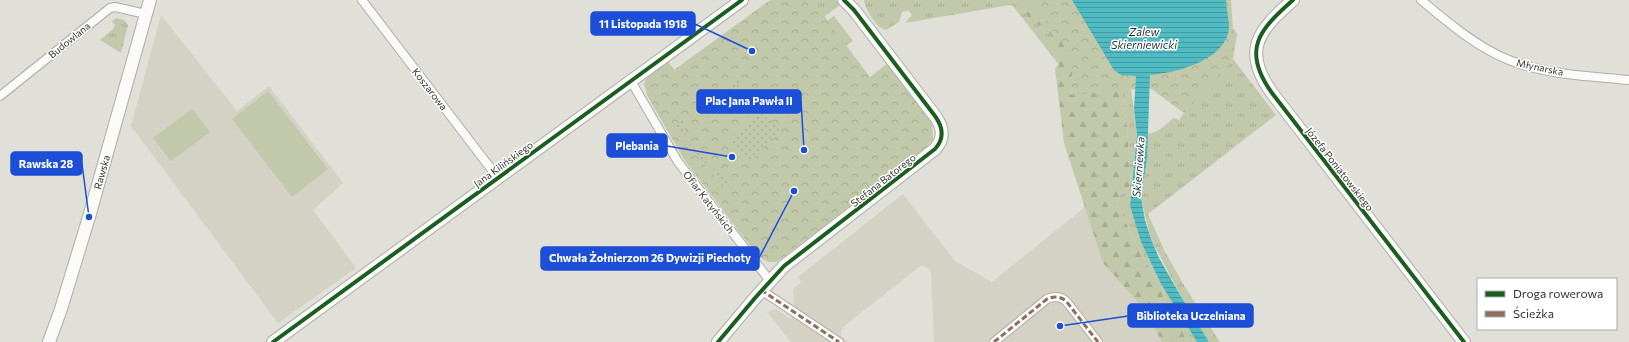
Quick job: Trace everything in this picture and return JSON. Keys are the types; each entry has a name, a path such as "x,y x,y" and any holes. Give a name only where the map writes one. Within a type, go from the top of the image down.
{"street":[{"name":"Rawska","path":"49,342 61,309 89,217 150,0"},
{"name":"Koszarowa","path":"362,0 498,178"},
{"name":"Jana Kilińskiego","path":"273,342 742,0"},
{"name":"Stefana Batorego","path":"718,342 761,290 794,258 935,149 942,140 942,128 939,122 853,5 844,0"},
{"name":"Józefa Poniatowskiego","path":"1294,0 1271,20 1260,35 1256,49 1256,60 1260,73 1272,93 1464,342"},
{"name":"Młynarska","path":"1421,0 1444,19 1474,40 1508,60 1548,71 1629,80"},
{"name":"Budowlana","path":"0,96 110,8 115,7 130,9 146,14"},
{"name":"Ofiar Katyńskich","path":"631,81 678,162 770,281"},
{"path":"761,290 839,342"},
{"path":"994,342 1047,299 1054,297 1063,298 1066,301 1098,342"}],"shaded area":[{"path":"161,15 237,111 269,86 343,183 313,210 356,268 278,323 131,126"},
{"path":"903,194 955,261 992,282 1085,207 1103,263 1143,308 1162,342 934,342 931,273 929,268 923,266 919,267 843,327 841,336 848,342 791,342 767,312 776,309 791,319 798,309 794,307 793,289 801,282 798,277"}],"green space":[{"path":"770,0 812,0 870,77 888,63 932,122 933,139 925,149 777,262 768,262 758,256 685,161 648,97 644,84 651,73 668,61 674,70"},
{"path":"812,0 836,0 840,5 824,17"},
{"path":"864,0 1016,0 1032,24 1042,24 1048,31 1058,48 1059,65 1013,6 1010,5 905,23 912,15 908,10 902,12 899,22 886,30 882,29 872,18"},
{"path":"1016,0 1054,0 1122,88 1127,127 1131,183 1129,187 1120,195 1117,200 1117,205 1148,266 1177,313 1186,342 1162,342 1143,308 1103,263 1064,143 1055,68 1059,65 1058,48 1048,31 1042,25 1032,24"},
{"path":"1029,0 1231,0 1233,28 1237,34 1233,59 1184,113 1150,88 1067,95 1073,70 1063,44"},
{"path":"834,16 853,41 846,46 827,21"},
{"path":"116,18 124,20 128,25 121,53 100,40 113,29 115,25 112,21"},
{"path":"1233,59 1276,115 1148,214 1165,252 1220,342 1209,342 1183,300 1151,239 1141,198 1147,159 1147,134 1165,126 1174,118 1179,120 1185,111"},
{"path":"739,80 741,82 708,109 705,108 701,111 697,109 714,95"},
{"path":"1122,90 1131,90 1137,135 1130,206 1141,242 1161,284 1197,342 1186,342 1177,313 1148,266 1117,205 1117,200 1120,195 1129,187 1131,183 1127,127"},
{"path":"268,91 328,169 292,197 232,119"},
{"path":"192,109 210,132 171,161 153,138"},
{"path":"764,111 780,131 750,161 730,140 732,136"},
{"path":"683,120 687,139 712,169 731,181 734,180 724,189 675,127"}],"water":[{"name":"Zalew Skierniewicki","path":"1072,0 1226,0 1229,30 1223,44 1216,52 1206,59 1183,69 1150,75 1147,159 1141,198 1145,220 1159,258 1209,342 1197,342 1161,284 1141,242 1130,206 1137,135 1134,109 1136,76 1121,75 1114,70"}],"marked path":[{"path":"761,290 839,342"},
{"path":"994,342 1047,299 1055,297 1059,297 1066,301 1098,342"}],"cycle path":[{"path":"273,342 742,0"},
{"path":"718,342 784,266 935,149 942,137 940,124 935,116 854,10 844,0"},
{"path":"1293,0 1271,21 1263,31 1258,42 1256,53 1257,65 1263,78 1272,93 1464,342"}],"place":[{"name":"11 Listopada 1918","path":"752,51"},
{"name":"Plac Jana Pawła II","path":"804,150"},
{"name":"Plebania","path":"732,157"},
{"name":"Chwała Żołnierzom 26 Dywizji Piechoty","path":"794,191"},
{"name":"Rawska 28","path":"89,217"},
{"name":"Biblioteka Uczelniana","path":"1060,326"}],"water label":[{"name":"Skierniewka","path":"1138,167"}]}
